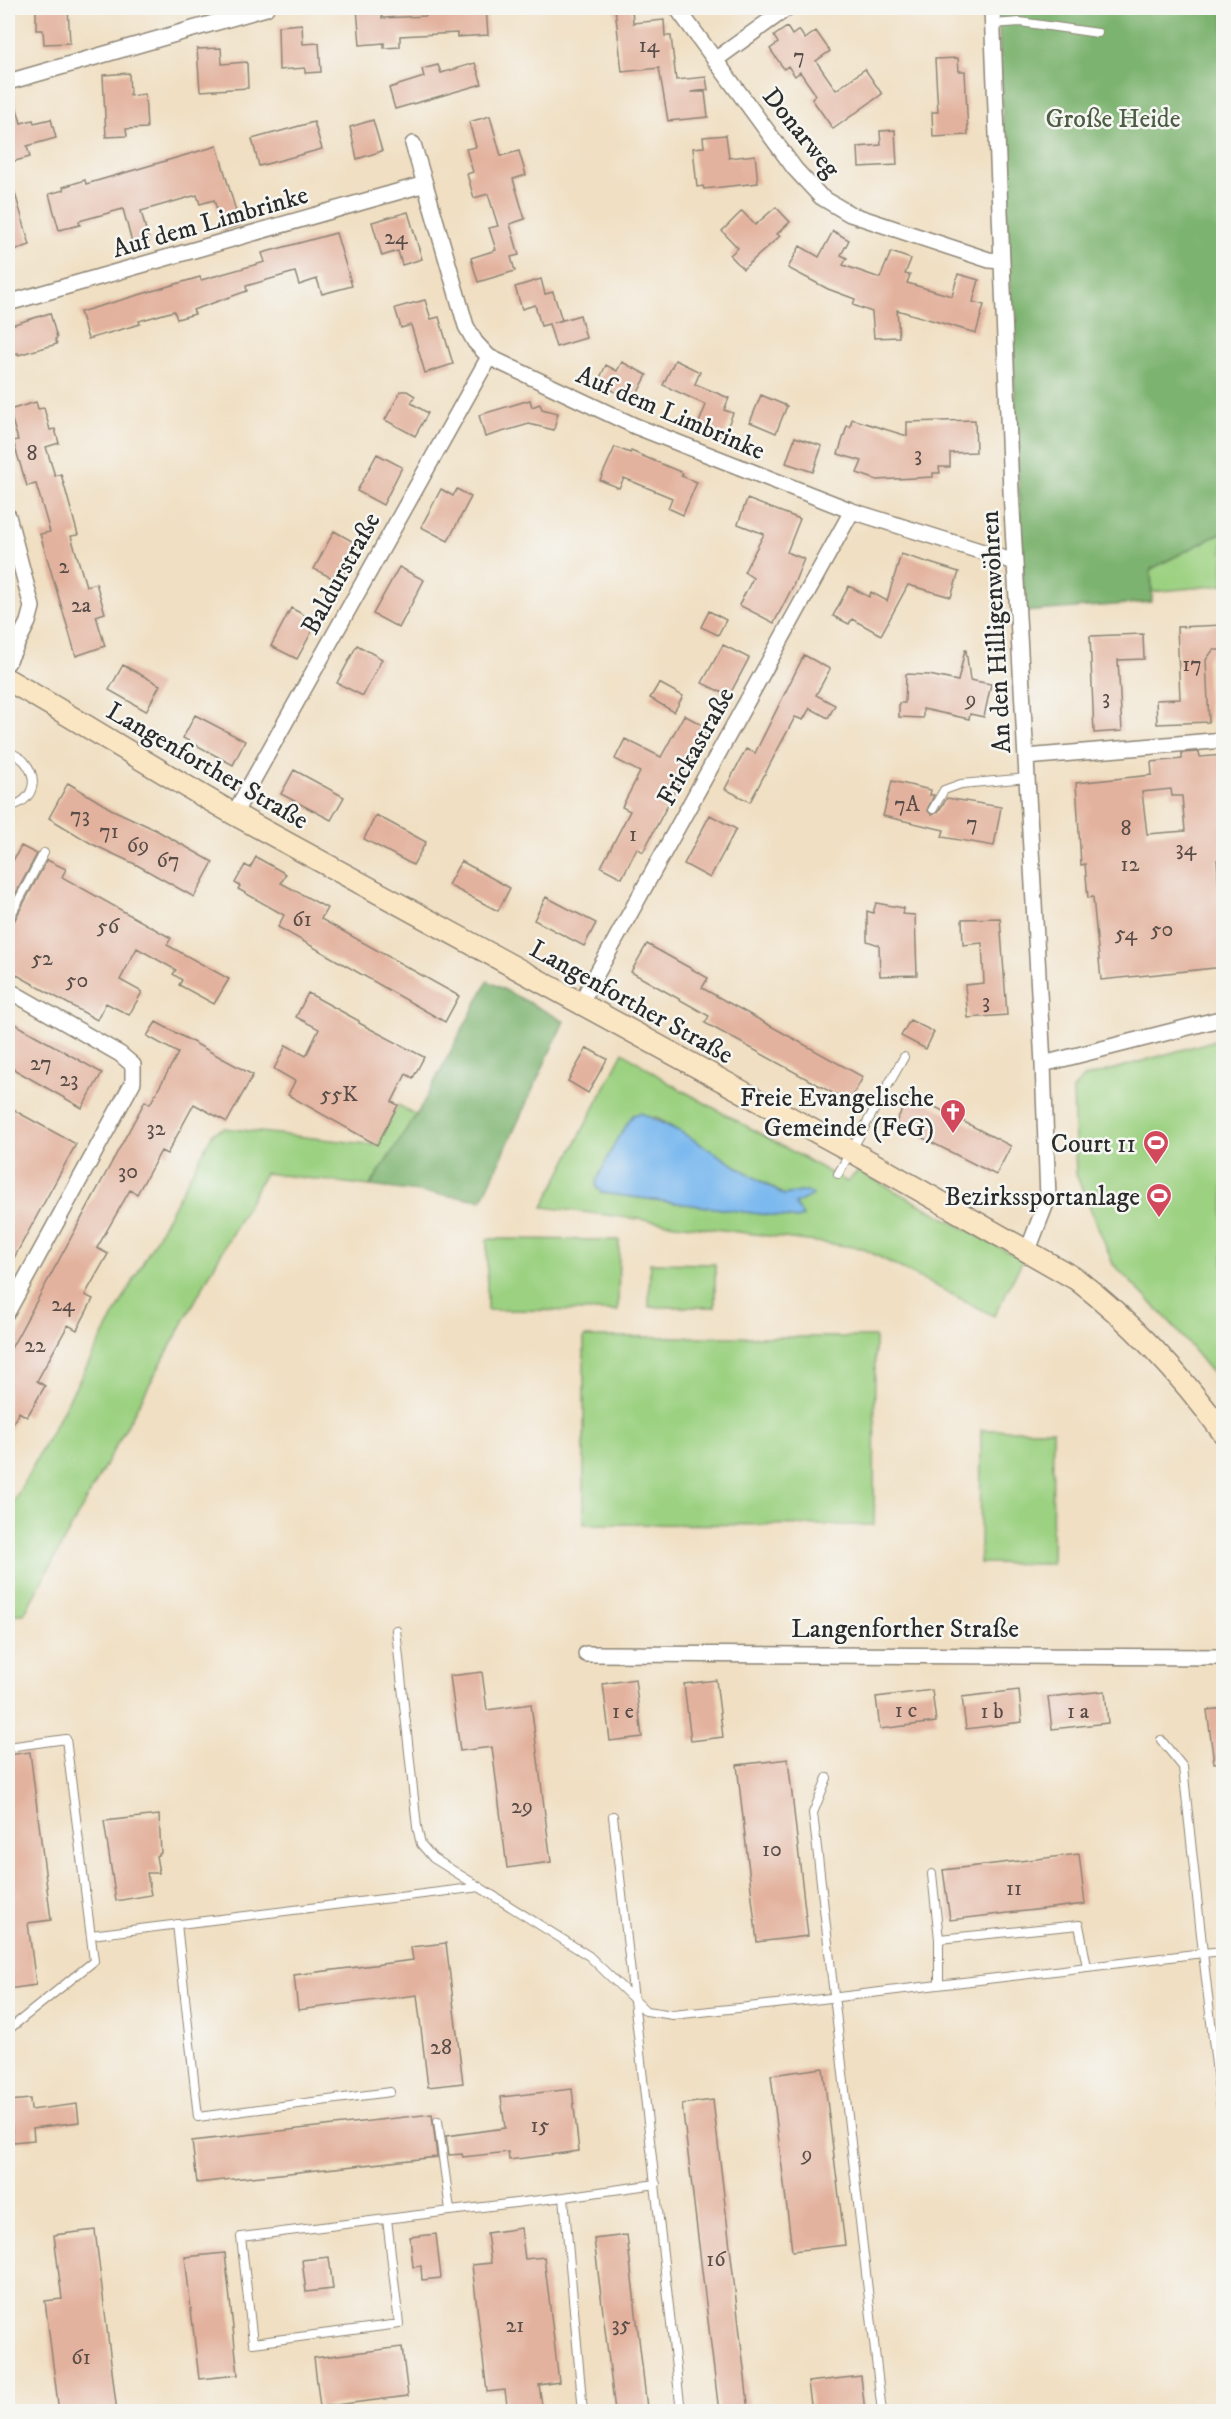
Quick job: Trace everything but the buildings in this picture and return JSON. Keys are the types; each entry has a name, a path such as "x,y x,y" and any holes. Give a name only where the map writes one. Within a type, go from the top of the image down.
{"main road":[{"name":"Langenforther Straße","path":"8,680 87,724 150,766 234,814 851,1151 1076,1279 1102,1299 1170,1367 1224,1434"}],"street":[{"path":"8,82 266,8"},
{"name":"Donarweg","path":"677,8 795,169 821,196 850,214 989,260 1002,261"},
{"path":"715,60 787,8"},
{"name":"An den Hilligenwöhren","path":"992,8 1015,562 1043,1064 1048,1198 1028,1250"},
{"name":"Auf dem Limbrinke","path":"413,144 466,326 475,342 489,357 635,426 852,511 1015,562"},
{"name":"Auf dem Limbrinke","path":"8,303 425,184"},
{"name":"Baldurstraße","path":"234,814 489,357"},
{"name":"Frickastraße","path":"580,1004 852,511"},
{"path":"8,516 32,607 28,622 8,662"},
{"path":"1026,757 1224,740"},
{"path":"8,990 120,1054 133,1065 134,1082 8,1311"},
{"path":"1043,1064 1224,1018"},
{"name":"Langenforther Straße","path":"586,1654 1224,1657"}],"lane":[{"path":"993,24 1020,22 1098,33"},
{"path":"8,751 22,760 30,771 33,781 30,795 21,804 8,807"},
{"path":"933,809 944,790 953,787 1027,778"},
{"path":"8,920 44,854"},
{"path":"838,1174 904,1057"},
{"path":"396,1630 417,1827 421,1844 433,1858 589,1956 646,2012 673,2015 836,1998 1224,1951"},
{"path":"8,1747 66,1739 94,1961 8,2030"},
{"path":"1161,1740 1183,1767 1224,2134"},
{"path":"827,1778 813,1814 882,2412"},
{"path":"613,1816 681,2412"},
{"path":"932,1874 939,1939 939,1985"},
{"path":"91,1935 480,1887"},
{"path":"177,1924 198,2117 390,2092"},
{"path":"939,1939 1079,1924 1087,1967"},
{"path":"438,2121 450,2210"},
{"path":"387,2219 399,2324 253,2343 240,2237 656,2184"},
{"path":"564,2197 583,2412"}],"green space":[{"name":"Große Heide","path":"998,8 1223,8 1223,532 1151,569 1152,602 1024,612"},
{"path":"1223,532 1223,585 1152,592 1151,569"},
{"path":"488,981 564,1021 482,1200 370,1186 420,1109"},
{"name":"Bezirkssportanlage","path":"1224,1038 1223,1386 1171,1323 1113,1264 1076,1174 1073,1090 1083,1078"},
{"path":"623,1052 669,1083 847,1182 858,1171 1023,1260 994,1316 862,1248 543,1207","holes":["655,1117 784,1195 807,1191 812,1194 795,1204 803,1216 797,1219 602,1193 597,1188 596,1182 616,1141"]},
{"path":"398,1105 416,1115 370,1186 265,1173 24,1614 8,1614 8,1512 213,1133 224,1128 376,1145"},
{"path":"487,1239 619,1240 618,1311 487,1310"},
{"path":"650,1263 715,1264 715,1307 649,1307"},
{"path":"584,1337 875,1337 874,1525 584,1524"},
{"path":"981,1430 1053,1430 1052,1564 980,1563"}],"water":[{"path":"641,1113 681,1132 783,1195 807,1191 813,1195 795,1204 803,1216 798,1219 602,1193 597,1188 596,1182 616,1141 633,1115"}],"place":[{"name":"Freie Evangelische Gemeinde (FeG)","path":"953,1135"},
{"name":"Court 11","path":"1156,1166"},
{"name":"Bezirkssportanlage","path":"1159,1219"}]}
